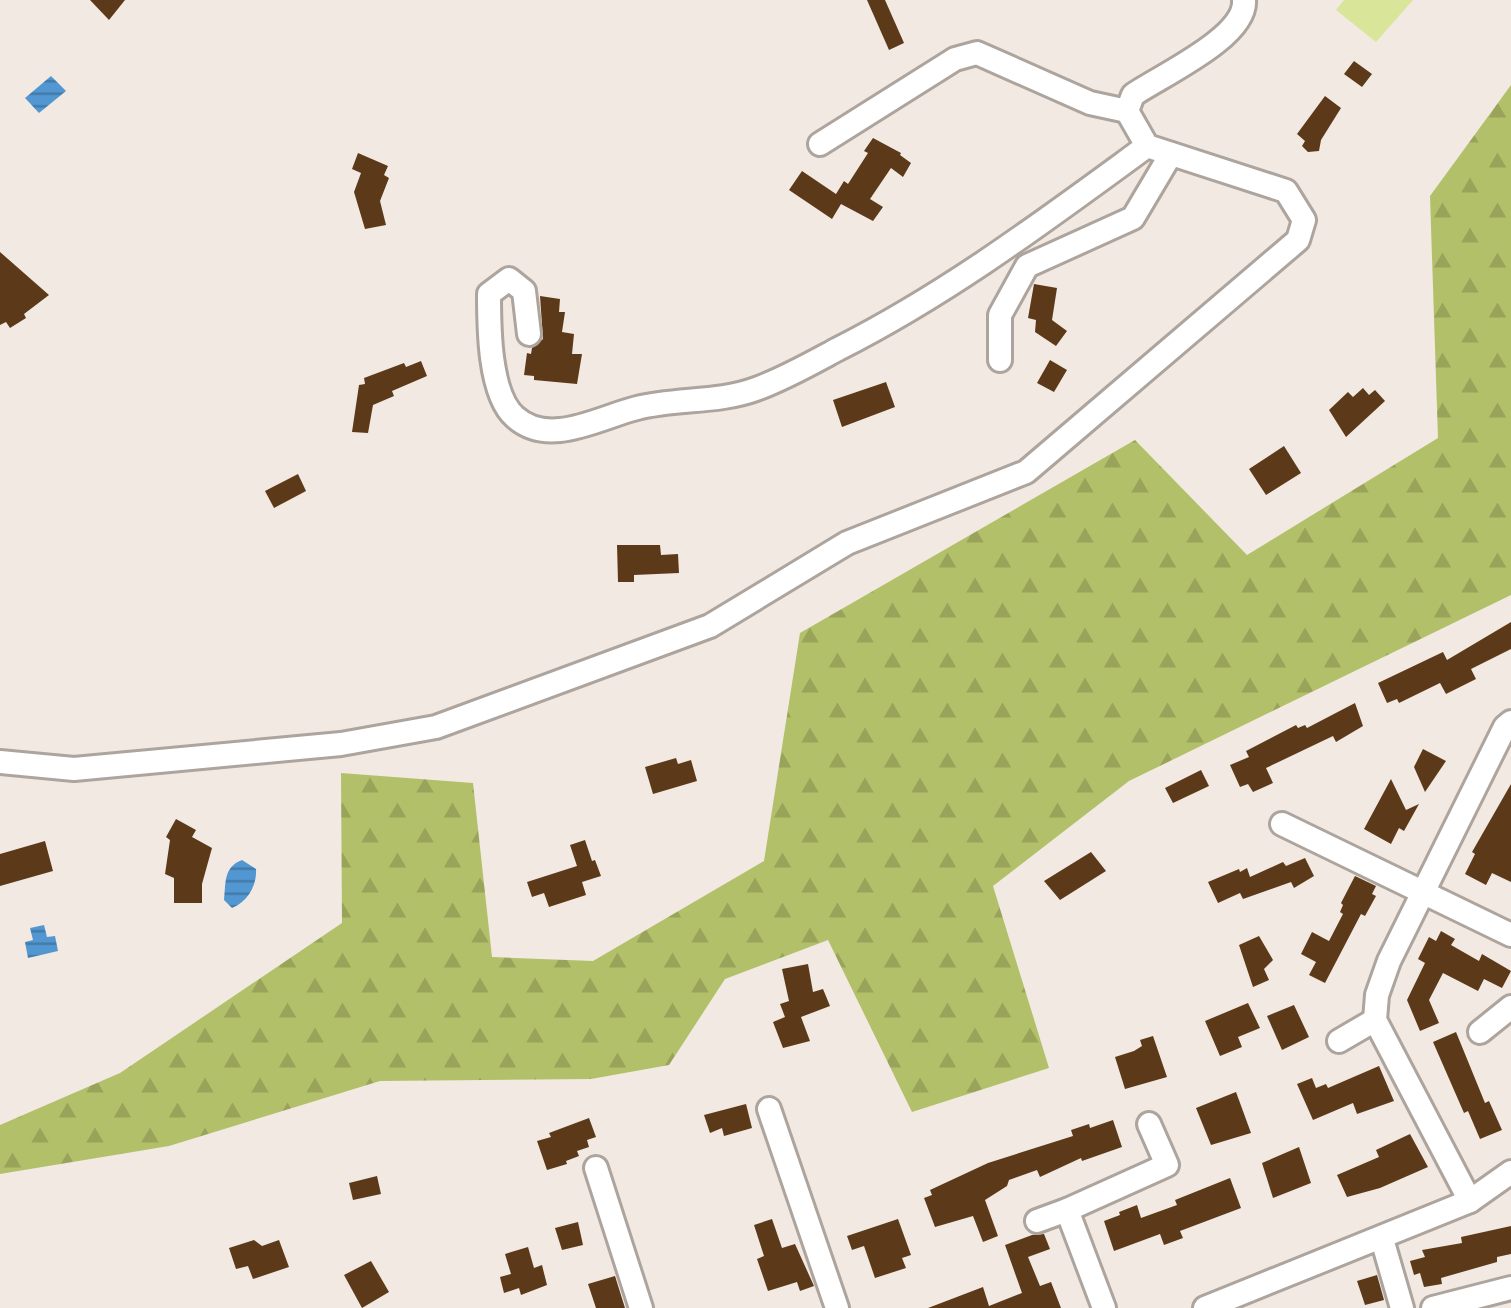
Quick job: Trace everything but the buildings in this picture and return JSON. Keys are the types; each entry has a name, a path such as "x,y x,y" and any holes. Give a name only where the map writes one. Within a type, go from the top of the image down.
{"street":[{"path":"1127,112 1132,95 1226,38 1245,11 1244,0"},
{"path":"0,762 74,768 341,744 436,727 710,626 846,543 1026,472 1298,240 1304,220 1286,191 1148,146 1127,112 1090,103 976,53 955,59 820,144"},
{"path":"529,334 524,291 509,279 490,294 489,330 500,397 514,417 535,430 574,429 639,407 755,390 897,319 964,278 1148,146"},
{"path":"1000,360 1000,315 1027,266 1133,218 1171,154"},
{"path":"1470,1201 1375,1020 1382,979 1505,727 1511,722"},
{"path":"1282,824 1511,935"},
{"path":"1480,1032 1511,1007"},
{"path":"1339,1040 1375,1020"},
{"path":"769,1109 837,1308"},
{"path":"1038,1221 1168,1166 1149,1124"},
{"path":"596,1168 641,1308"},
{"path":"1204,1308 1470,1201 1511,1172"},
{"path":"1068,1210 1104,1308"},
{"path":"1382,1239 1402,1308"},
{"path":"1433,1308 1511,1288"}],"green space":[{"path":"1344,0 1413,0 1376,42 1336,10"},
{"path":"1511,85 1511,595 1129,781 993,886 1049,1068 912,1112 828,940 725,979 669,1065 591,1079 380,1081 169,1146 0,1174 0,1125 120,1073 342,923 341,773 473,783 492,957 593,961 764,861 800,633 1135,440 1247,555 1438,438 1430,196"}],"water":[{"path":"51,76 66,91 39,113 25,98"},
{"path":"242,860 256,869 255,881 247,897 232,908 224,900 227,877 231,867"},
{"path":"44,925 47,937 55,936 58,951 28,958 25,942 33,940 30,928"}]}
